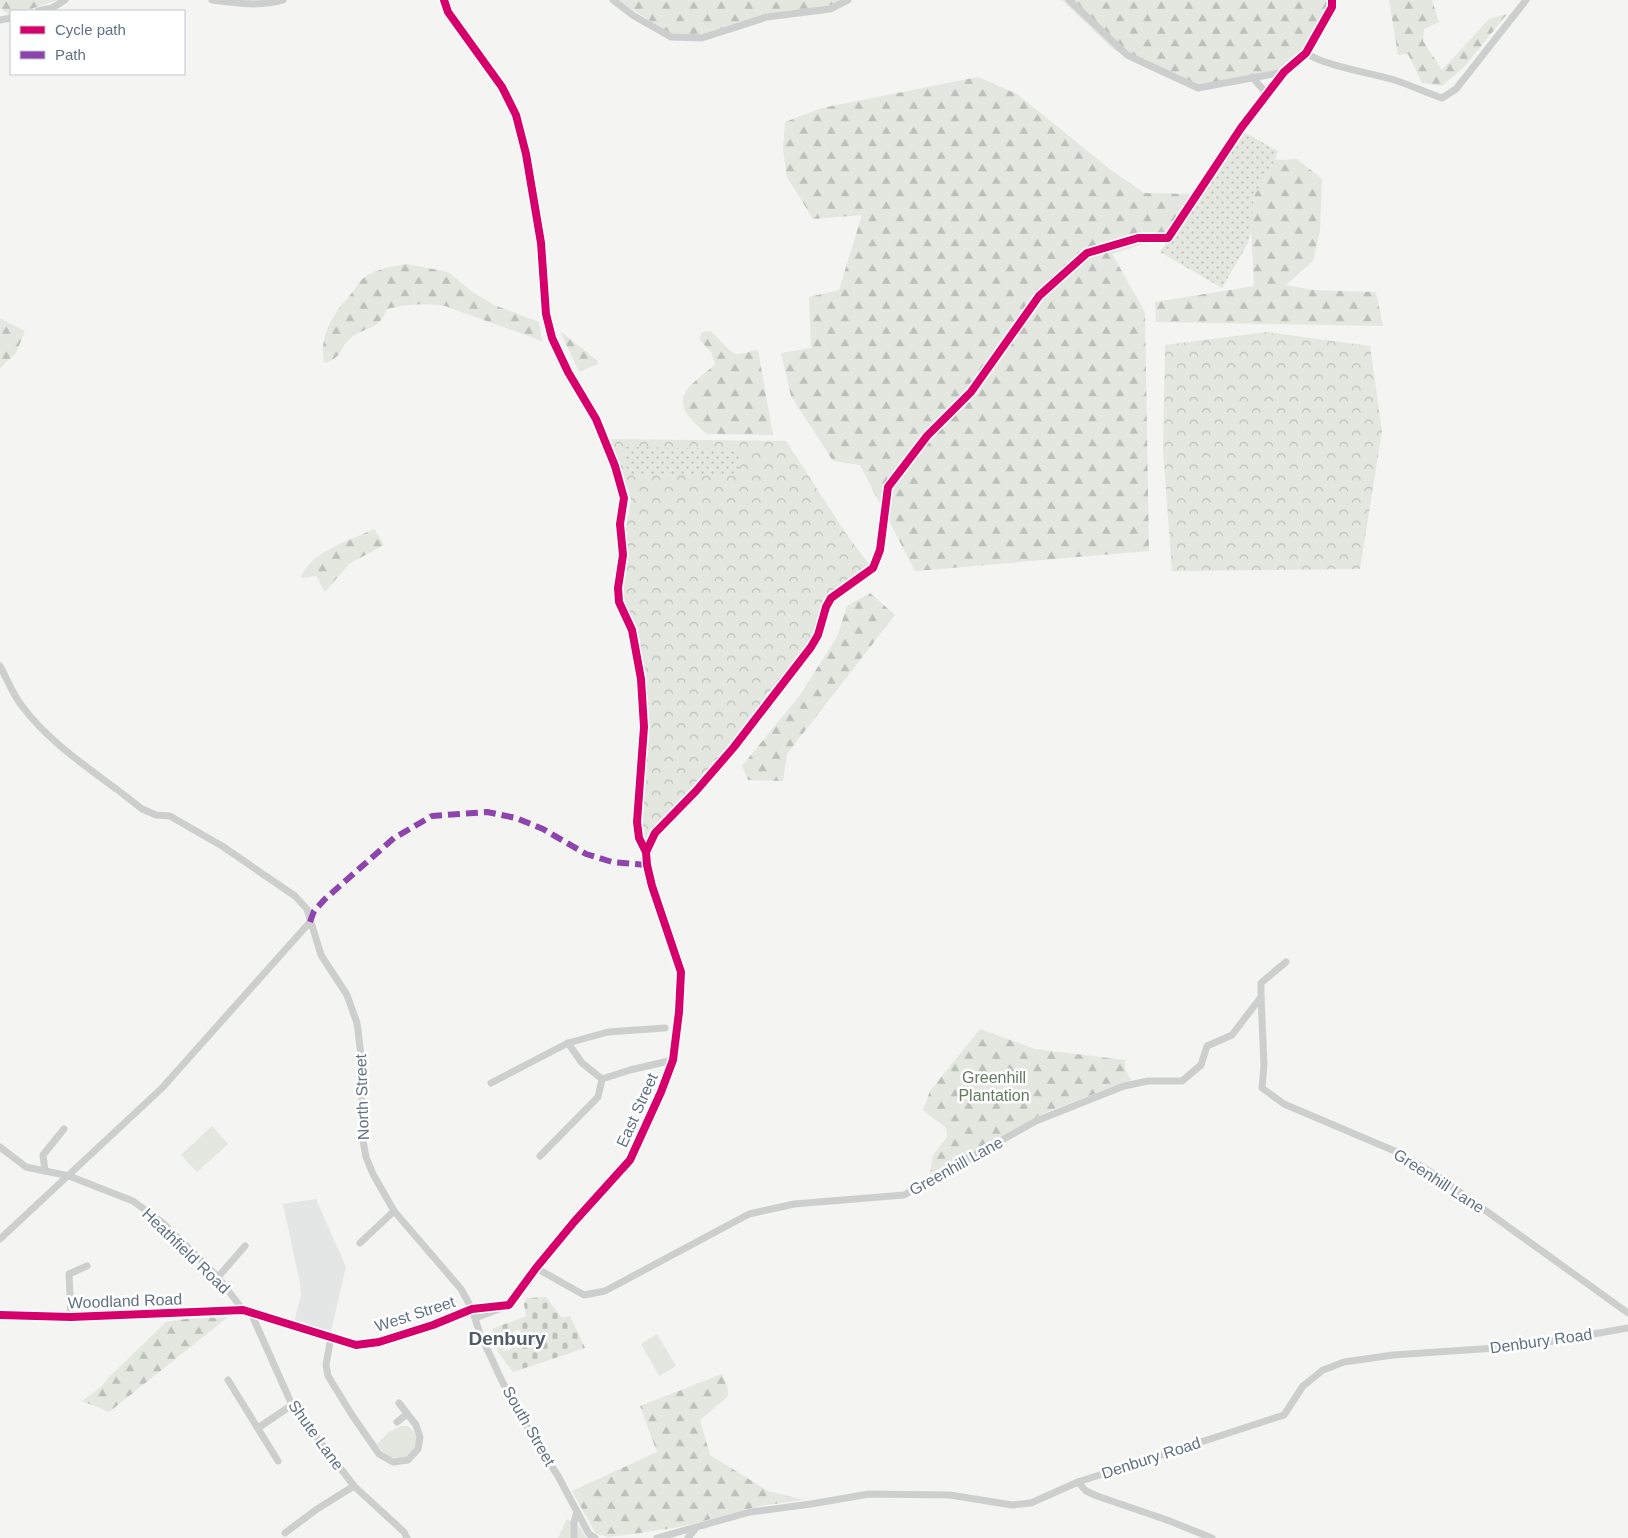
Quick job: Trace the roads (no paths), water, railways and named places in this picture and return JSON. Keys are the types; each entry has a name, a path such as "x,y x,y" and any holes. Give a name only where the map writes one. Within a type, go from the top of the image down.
{"street":[{"path":"43,10 52,8 65,0"},
{"path":"212,0 258,3 283,0"},
{"name":"East Street","path":"444,0 448,12 502,87 516,115 526,154 539,234 546,314 552,338 568,372 596,419 615,466 624,498 620,524 623,555 618,588 619,602 632,630 641,680 644,727 637,822 639,838 646,852 652,886 681,972 680,1012 673,1060 661,1092 630,1160 574,1222 536,1268 509,1305"},
{"path":"613,0 634,16 671,37 702,38 767,17 830,9 848,0"},
{"path":"1069,0 1127,55 1198,88 1284,72"},
{"path":"646,852 655,834 734,747 811,647 818,635 826,607 831,598 873,568 880,550 888,487 927,436 971,392 1039,296 1088,254 1138,238 1168,238 1242,128 1284,72 1306,53 1332,7 1332,0"},
{"path":"1306,53 1331,63 1393,79 1442,98 1456,89 1526,0"},
{"path":"1252,77 1268,94"},
{"name":"North Street","path":"0,666 21,705 38,725 68,752 142,809 156,815 170,816 222,846 295,896 308,909 310,922 321,955 347,994 357,1023 362,1063 362,1127 366,1157 373,1174 394,1211 461,1289 472,1309"},
{"path":"0,1239 162,1088 310,922"},
{"name":"Greenhill Lane","path":"1286,962 1261,983 1264,1065 1262,1088 1284,1104 1397,1152 1439,1177 1628,1313"},
{"name":"Greenhill Lane","path":"536,1268 584,1295 605,1292 749,1214 794,1204 904,1195 1036,1121 1124,1086 1148,1081 1182,1081 1201,1065 1207,1046 1232,1035 1261,997"},
{"path":"491,1083 568,1043 608,1032 665,1028"},
{"path":"568,1043 582,1063 602,1079"},
{"path":"602,1079 673,1060"},
{"path":"540,1156 598,1097 602,1079"},
{"path":"45,1171 43,1155 64,1129"},
{"name":"Heathfield Road","path":"0,1147 26,1167 69,1176 133,1200 163,1223 218,1277 243,1310"},
{"path":"360,1243 394,1211"},
{"path":"218,1277 245,1246"},
{"path":"71,1317 69,1274 86,1266"},
{"path":"472,1309 509,1305"},
{"path":"475,1318 509,1305"},
{"name":"South Street","path":"472,1309 480,1334 503,1382 589,1534 595,1538"},
{"name":"West Street","path":"251,1313 356,1345 379,1342 433,1325 472,1309"},
{"name":"Woodland Road","path":"0,1315 71,1317 243,1310 251,1313"},
{"name":"Shute Lane","path":"251,1313 292,1405 354,1486 404,1532 407,1538"},
{"name":"Denbury Road","path":"657,1538 750,1512 868,1494 950,1495 1012,1505 1031,1503 1078,1482 1284,1415 1303,1386 1323,1370 1344,1362 1393,1355 1525,1346 1628,1328"},
{"path":"331,1337 326,1365 328,1376 379,1454 393,1462 408,1460 418,1450 420,1437 416,1425 399,1402"},
{"path":"228,1380 278,1460"},
{"path":"258,1428 292,1405"},
{"path":"397,1422 408,1414"},
{"path":"1078,1482 1086,1491 1097,1496 1212,1538"},
{"path":"285,1533 317,1509 354,1486"},
{"path":"574,1538 574,1522 577,1512"},
{"path":"688,1538 696,1528"}],"district":[{"name":"Denbury","path":"507,1338"}],"park label":[{"name":"Greenhill Plantation","path":"994,1086"}]}
